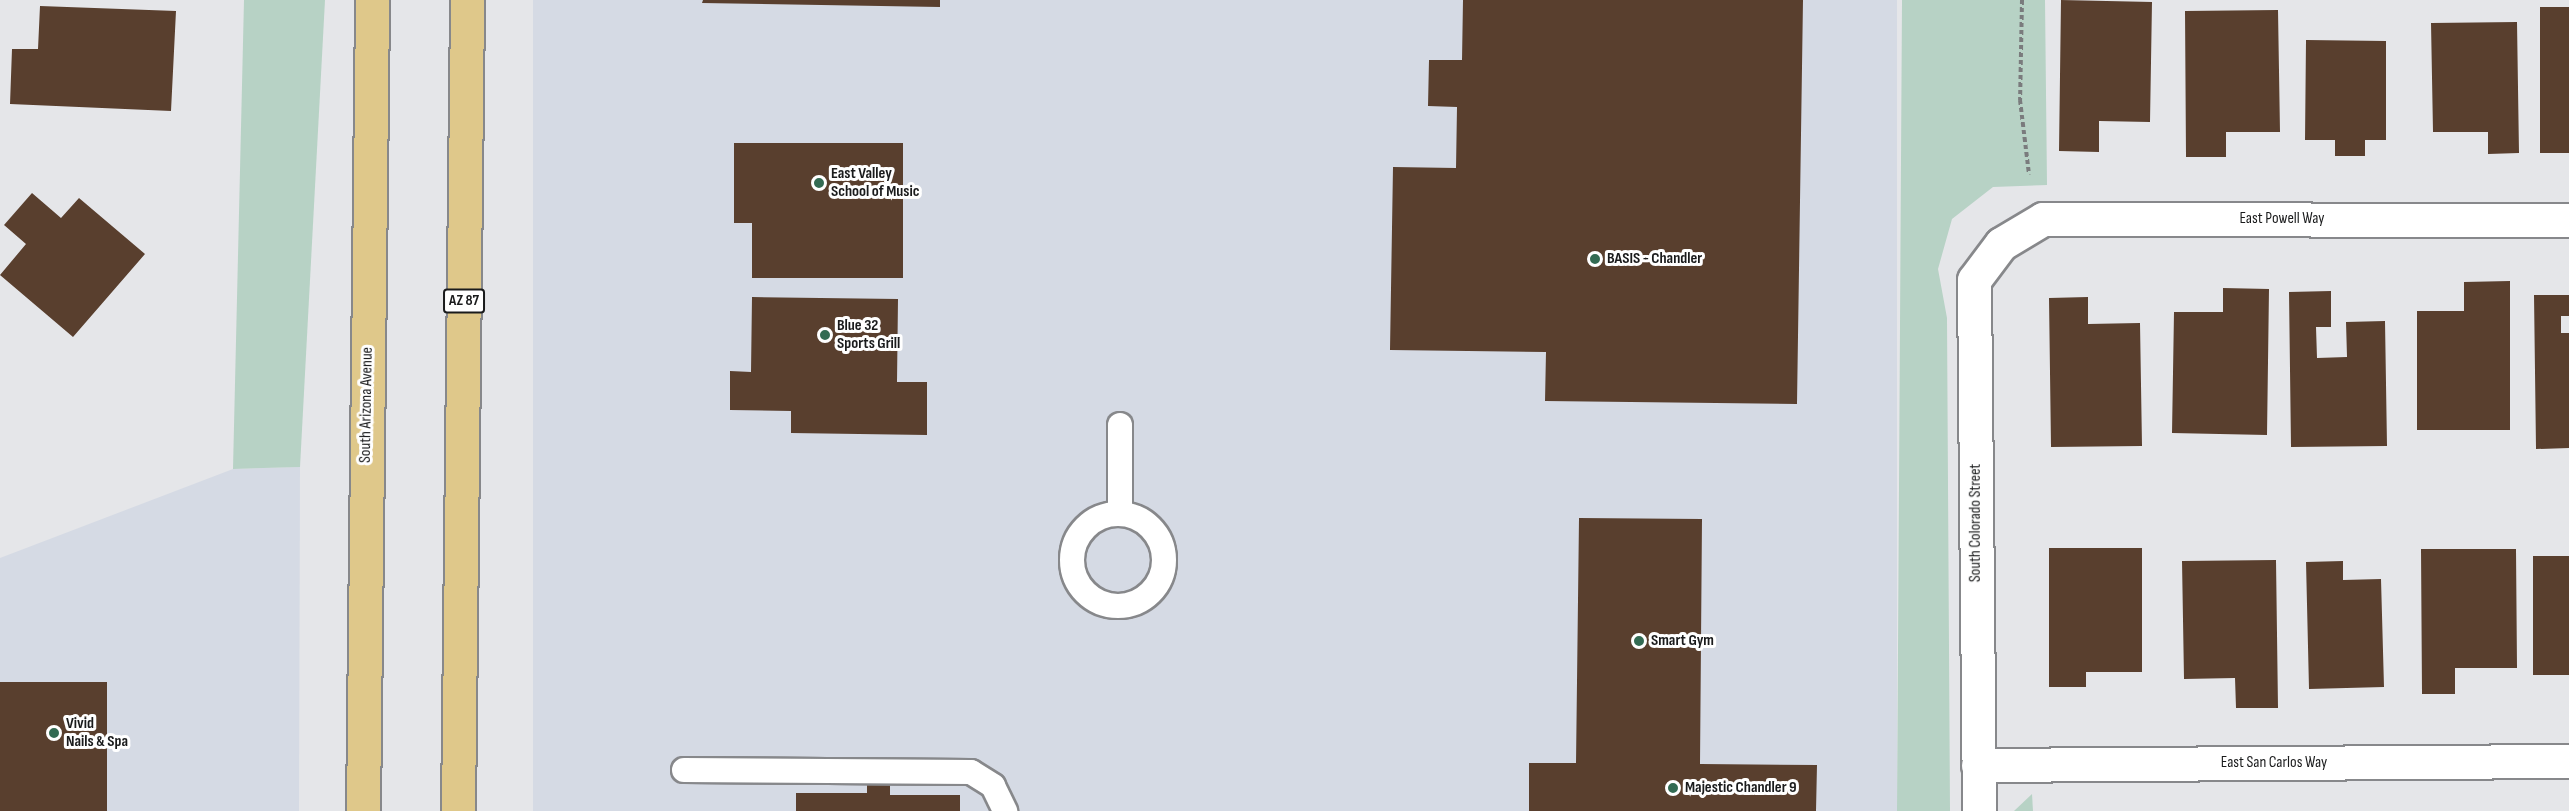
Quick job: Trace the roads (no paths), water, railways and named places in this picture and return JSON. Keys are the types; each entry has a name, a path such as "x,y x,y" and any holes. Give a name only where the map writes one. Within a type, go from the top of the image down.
{"main road":[{"name":"South Arizona Avenue","path":"363,811 372,0"},
{"name":"AZ 87","path":"458,811 467,0"}],"street":[{"name":"East Powell Way","path":"2001,244 2043,219 2569,220"},
{"name":"South Colorado Street","path":"1978,811 1974,280 2001,244"},
{"name":"East San Carlos Way","path":"1978,765 2569,761"}],"lane":[{"path":"1120,425 1120,513"},
{"path":"684,770 971,772 993,786 1005,811"}],"place":[{"name":"East Valley School of Music","path":"819,183"},
{"name":"BASIS - Chandler","path":"1595,259"},
{"name":"Blue 32 Sports Grill","path":"825,335"},
{"name":"Smart Gym","path":"1639,641"},
{"name":"Vivid Nails & Spa","path":"54,733"},
{"name":"Majestic Chandler 9","path":"1673,788"}]}
